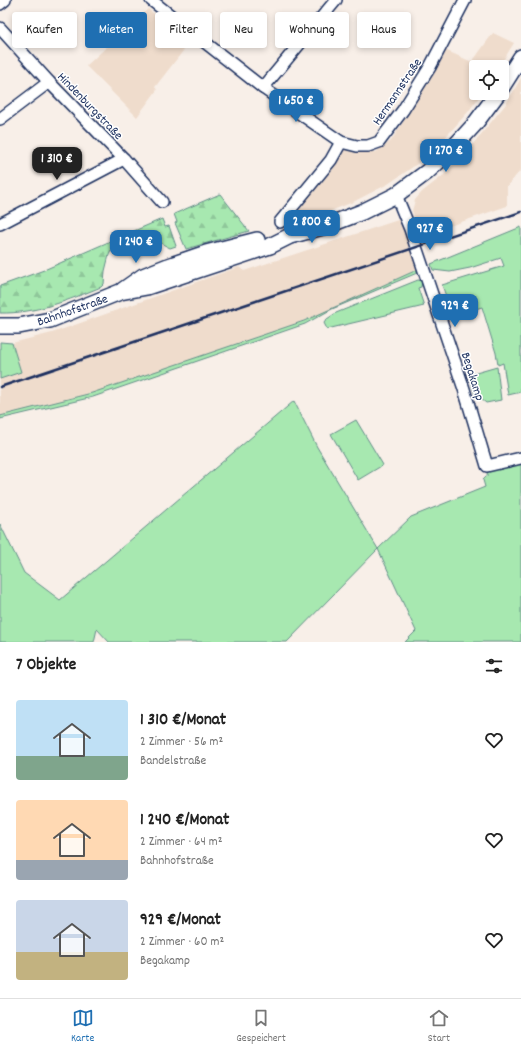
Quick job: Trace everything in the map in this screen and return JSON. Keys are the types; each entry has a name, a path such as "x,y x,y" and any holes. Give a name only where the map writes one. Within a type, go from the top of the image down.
{"main road":[{"path":"509,76 521,56"},
{"name":"Bahnhofstraße","path":"0,326 19,326 50,320 120,292 142,276 168,266 206,253 266,238 290,236 348,218 396,195 427,172 452,149 474,125 493,100"}],"street":[{"path":"0,4 5,0"},
{"name":"Hermannstraße","path":"151,0 263,88 342,142 357,146 368,146 379,142 403,110 430,67 465,0"},
{"path":"263,88 336,0"},
{"name":"Hindenburgstraße","path":"0,28 49,82 124,159 162,202"},
{"path":"0,119 49,82"},
{"path":"280,222 331,160 342,142"},
{"path":"0,224 124,159"},
{"name":"Begakamp","path":"396,195 409,225 459,375 487,466 521,458"}],"shaded area":[{"path":"148,9 155,14 155,48 185,48 155,87 157,90 137,117 86,66 106,48 147,48 147,12 145,12"},
{"path":"493,33 514,43 503,60 473,60"},
{"path":"445,50 469,61 469,100 477,100 468,112 441,142 417,164 388,184 353,202 323,214 290,223 312,190 346,148 376,152 391,141 425,87"},
{"path":"521,78 521,170 507,186 507,206 421,236 412,211 415,200 422,192 445,174 473,144 509,99"},
{"path":"401,219 419,269 304,321 92,393 0,416 0,379 21,372 12,343 52,333 239,267 244,271"}],"green space":[{"path":"220,194 249,231 186,249 175,223 177,222 174,214"},
{"path":"162,219 165,227 169,226 176,246 170,248 149,237 135,234 134,231"},
{"path":"521,227 521,392 508,395 503,363 498,365 496,353 482,307 453,316 442,285 504,266 501,258 470,268 450,272 433,270 431,264"},
{"path":"113,240 114,244 109,255 105,271 104,284 101,287 39,309 13,313 0,313 0,286 44,270"},
{"path":"419,269 417,273 332,309 305,324 93,397 0,419 0,416 92,393 304,321"},
{"path":"418,280 422,281 421,287 418,288 424,306 327,329 324,323 336,313"},
{"path":"0,342 12,343 21,372 0,379"},
{"path":"497,367 501,400 486,403 475,394 469,375"},
{"path":"294,401 317,447 378,549 287,642 109,642 97,629 94,642 0,642 0,524 24,573 60,600"},
{"path":"356,420 383,465 358,480 331,434"},
{"path":"521,452 521,642 405,642 416,631 378,549 411,517 485,487 483,480 487,476 488,462"}],"railway":[{"path":"0,387 521,212"}]}
